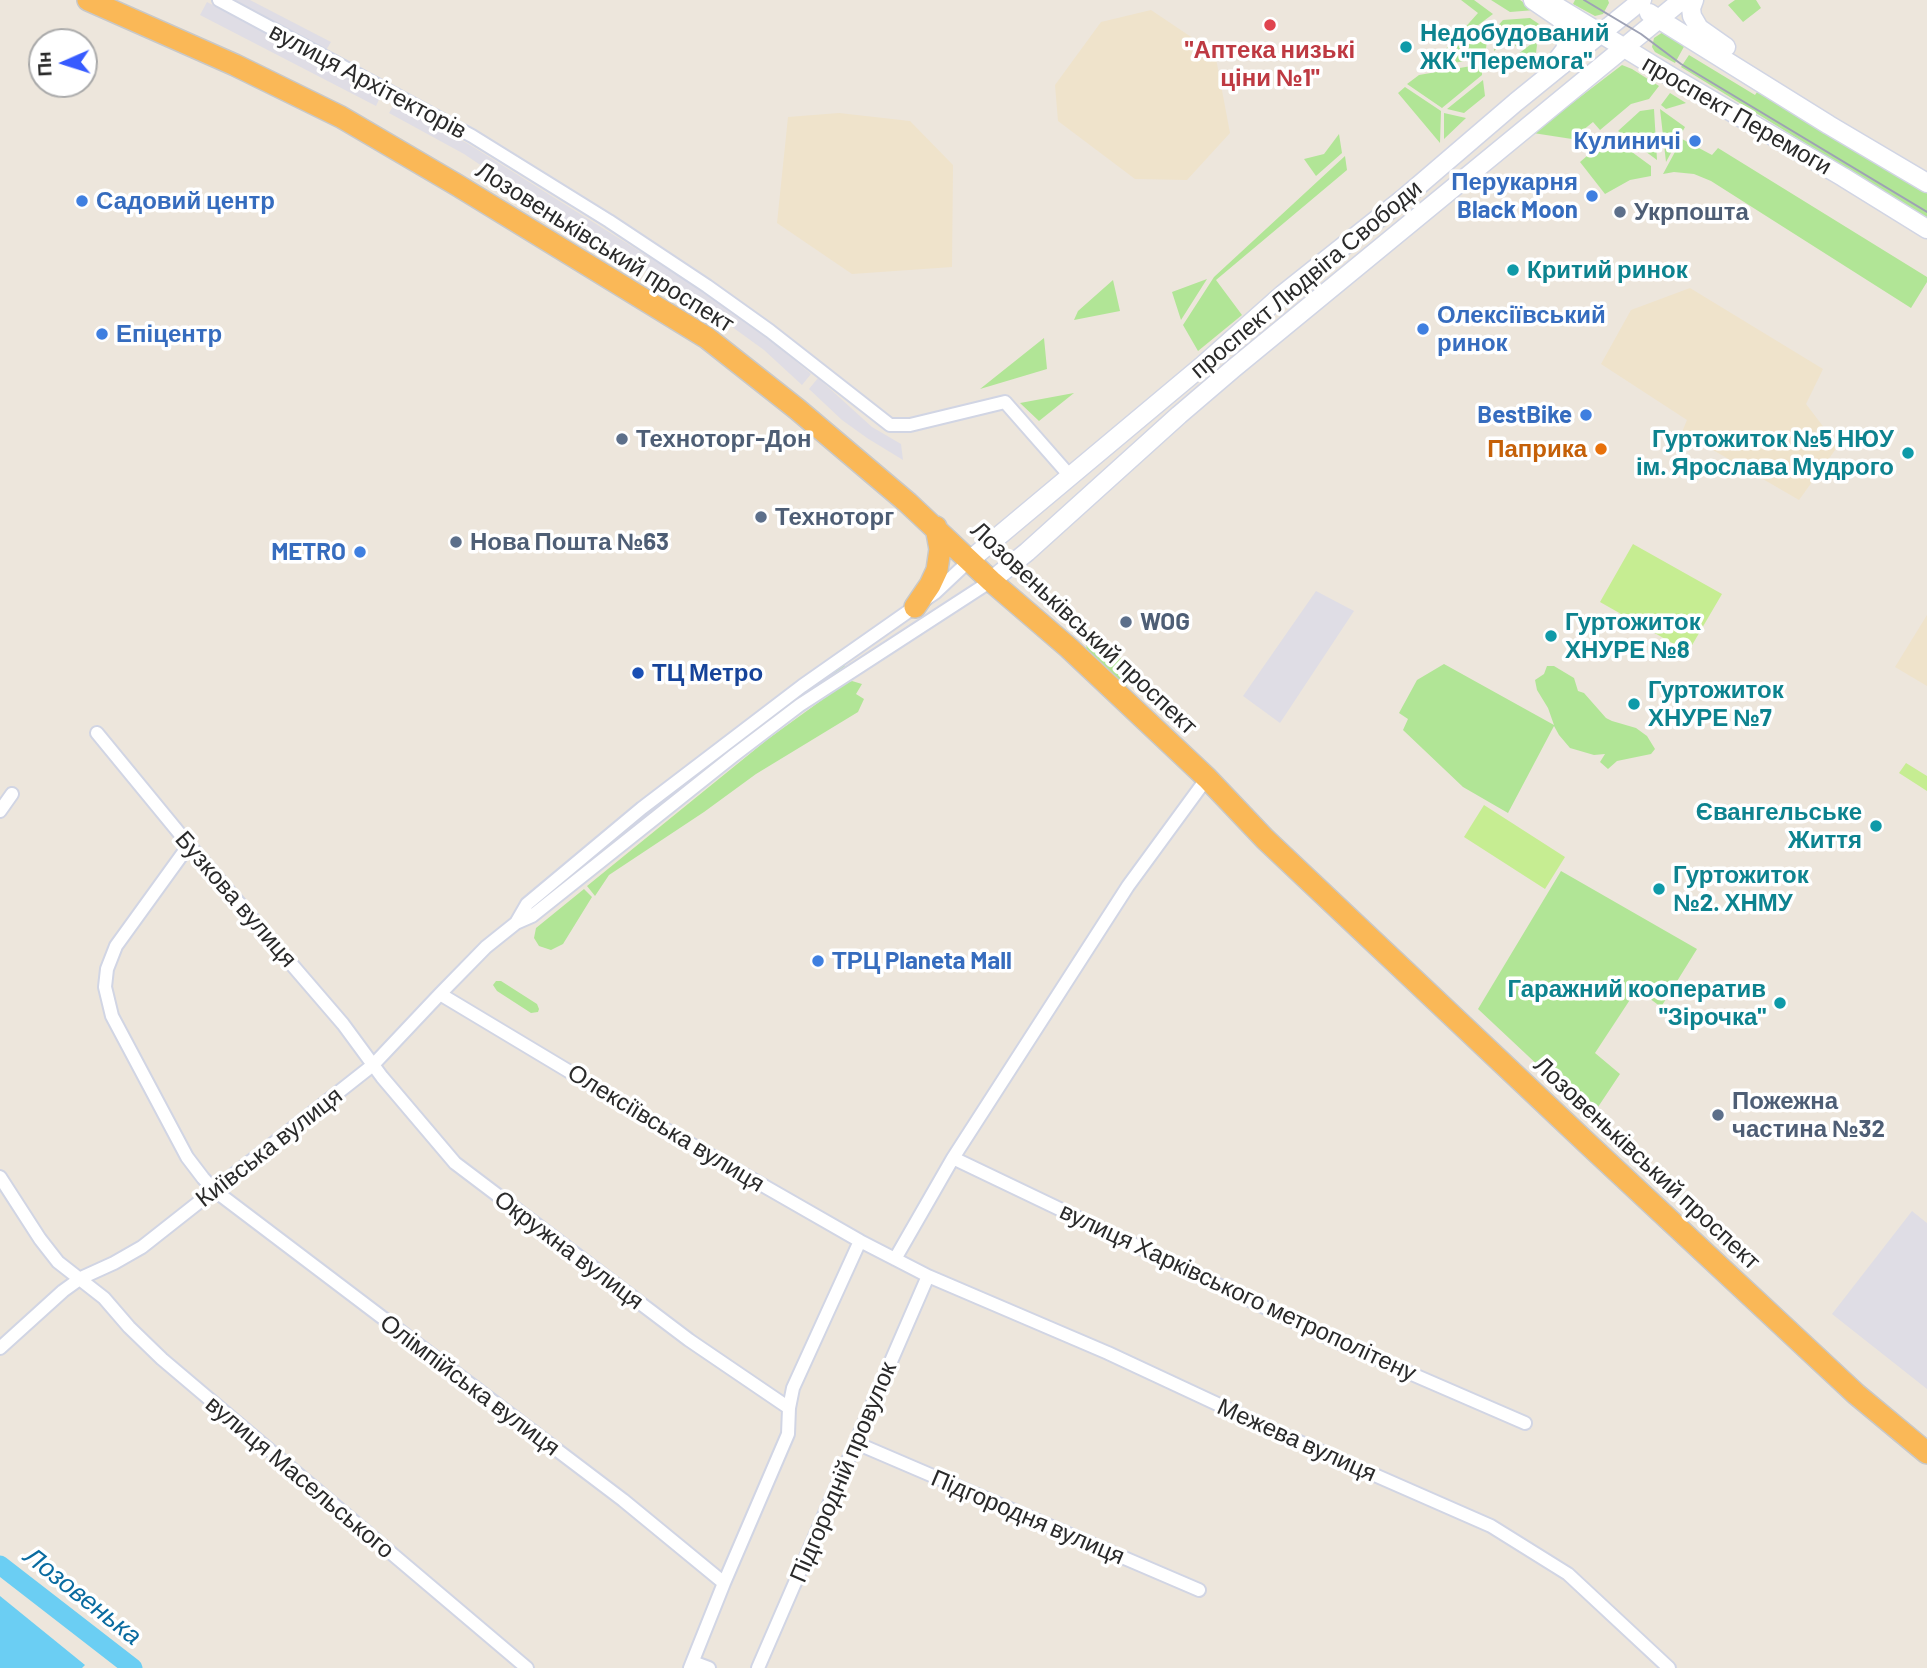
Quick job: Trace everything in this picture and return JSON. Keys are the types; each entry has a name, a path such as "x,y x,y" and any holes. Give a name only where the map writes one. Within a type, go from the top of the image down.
{"highway":[{"name":"Лозовеньківський проспект","path":"88,0 235,65 341,117 668,313 707,338 777,393 936,527 991,580 1069,648 1207,778 1265,839 1588,1144 1856,1394 1927,1453"},
{"path":"915,607 937,570 940,549 936,527"}],"main road":[{"path":"1531,90 1565,50 1567,41 1564,23 1533,0"},
{"name":"проспект Перемоги","path":"1546,0 1927,229"},
{"name":"проспект Людвіга Свободи","path":"991,580 1027,552 1216,383 1682,0"},
{"path":"1694,0 1692,16 1699,28 1776,77 1814,115"},
{"name":"проспект Людвіга Свободи","path":"970,560 1202,366 1282,295 1404,198 1531,90 1602,34 1636,2"},
{"name":"проспект Перемоги","path":"1636,2 1659,19 1927,183"}],"street":[{"name":"вулиця Архітекторів","path":"219,0 472,136 609,221 770,331 890,425 910,425 1005,402 1070,476"},
{"path":"516,923 527,904 642,808 802,686 936,592 970,560"},
{"path":"516,923 532,916 800,705 991,580"},
{"path":"862,644 873,657"},
{"name":"Бузкова вулиця","path":"97,733 343,1024 373,1065"},
{"path":"895,1259 953,1158 1128,886 1207,778"},
{"path":"0,811 12,794"},
{"name":"Олімпійська вулиця","path":"189,845 116,946 107,969 105,987 112,1016 187,1157 214,1190 623,1500 724,1583"},
{"name":"Київська вулиця","path":"0,1348 81,1278 142,1247 373,1065 486,947 516,923"},
{"name":"Олексіївська вулиця","path":"440,994 675,1135 895,1259"},
{"name":"Окружна вулиця","path":"373,1065 455,1163 689,1340 789,1408"},
{"name":"вулиця Харківського метрополітену","path":"953,1158 1331,1339 1525,1423"},
{"name":"вулиця Масельського","path":"0,1177 58,1262 104,1298 129,1328 162,1359 527,1668"},
{"path":"709,1668 691,1665 788,1434 793,1388 860,1241"},
{"name":"Межева вулиця","path":"895,1259 1491,1527 1568,1574 1669,1668"},
{"name":"Підгородній провулок","path":"758,1668 928,1276"},
{"name":"Підгородня вулиця","path":"856,1443 1199,1590"}],"shaded area":[{"path":"225,0 250,0 331,42 325,52"},
{"path":"207,2 382,93 376,106 200,15"},
{"path":"1151,10 1215,53 1230,133 1187,180 1135,179 1058,121 1055,85 1101,22"},
{"path":"395,103 470,145 687,281 775,344 811,374 802,385 764,350 706,308 555,215 464,154 389,113"},
{"path":"839,113 910,121 953,165 952,267 852,274 777,223 788,117"},
{"path":"1690,288 1823,369 1806,404 1838,446 1799,500 1682,432 1687,420 1601,364 1631,310"},
{"path":"818,378 872,427 901,444 903,460 842,420 809,389"},
{"path":"1316,591 1354,611 1280,723 1243,696"},
{"path":"1927,615 1927,686 1895,667"},
{"path":"1912,1211 1927,1223 1927,1389 1832,1314"}],"green space":[{"path":"1461,0 1474,0 1493,14 1445,50 1478,13"},
{"path":"1491,0 1520,0 1535,10 1510,12"},
{"path":"1575,0 1608,0 1609,3 1603,14 1595,16 1573,4"},
{"path":"1735,0 1756,0 1761,8 1743,22 1728,5"},
{"path":"1530,18 1542,26 1517,48 1510,38 1494,51 1495,29 1503,20"},
{"path":"1485,27 1488,30 1486,49 1475,59 1427,68"},
{"path":"1663,32 1686,43 1675,63 1655,52 1652,47 1654,38"},
{"path":"1535,41 1536,53 1529,63 1516,70 1500,68"},
{"path":"1689,55 1755,95 1759,89 1927,190 1927,218 1681,67"},
{"path":"1477,65 1482,75 1442,108 1407,84 1419,75"},
{"path":"1622,65 1659,86 1649,99 1631,104 1600,130 1593,122 1572,139 1533,133"},
{"path":"1483,80 1485,96 1464,113 1447,109"},
{"path":"1405,87 1441,111 1440,143 1398,93"},
{"path":"1670,93 1686,103 1666,109 1661,105"},
{"path":"1654,109 1657,160 1618,131 1640,111"},
{"path":"1660,109 1685,127 1666,162"},
{"path":"1444,113 1466,118 1444,139"},
{"path":"1339,134 1342,153 1316,176 1304,159 1324,154"},
{"path":"1610,136 1651,166 1651,176 1630,180 1605,194 1580,162"},
{"path":"1682,139 1712,155 1718,148 1927,277 1927,282 1911,308 1711,181 1694,174 1663,174"},
{"path":"1345,156 1347,170 1216,280 1242,315 1198,351 1183,325 1214,277"},
{"path":"1207,279 1181,320 1172,292"},
{"path":"1113,280 1120,311 1074,320 1078,311"},
{"path":"1044,338 1047,369 980,389"},
{"path":"1074,393 1039,421 1020,403"},
{"path":"1633,544 1722,594 1688,652 1600,602"},
{"path":"1087,643 1104,643 1129,666 1131,676 1126,687 1086,650"},
{"path":"844,663 845,666 696,779 694,776 761,723"},
{"path":"1444,664 1554,725 1535,680 1544,674 1547,666 1554,666 1574,678 1578,691 1584,693 1606,718 1636,728 1647,736 1655,749 1651,754 1617,761 1608,769 1600,762 1605,754 1594,755 1570,748 1554,726 1508,813 1463,787 1403,730 1408,719 1399,713 1417,680"},
{"path":"852,681 862,684 856,694 864,699 858,712 756,774 609,875 595,896 587,886 768,739"},
{"path":"1906,763 1927,776 1927,791 1899,773"},
{"path":"1484,805 1565,857 1545,889 1464,837"},
{"path":"1561,871 1697,949 1661,1007 1637,989 1595,1053 1620,1074 1592,1116 1478,1009"},
{"path":"584,889 592,897 563,944 551,950 539,946 534,938 536,928"},
{"path":"496,981 501,981 537,1004 538,1012 531,1013 497,991 493,985"}],"water":[{"path":"0,1596 85,1665 82,1668 0,1668"}],"waterway":[{"name":"Лозовенька","path":"0,1565 133,1668"}],"tram line":[{"path":"1584,0 1641,34 1681,64 1927,212"}],"place":[{"name":"\"Аптека низькі ціни №1\"","path":"1270,25"},
{"name":"Недобудований ЖК \"Перемога\"","path":"1406,47"},
{"name":"Кулиничі","path":"1695,141"},
{"name":"Перукарня Black Moon","path":"1592,196"},
{"name":"Садовий центр","path":"82,201"},
{"name":"Укрпошта","path":"1620,212"},
{"name":"Критий ринок","path":"1513,270"},
{"name":"Олексіївський ринок","path":"1423,329"},
{"name":"Епіцентр","path":"102,334"},
{"name":"BestBike","path":"1586,415"},
{"name":"Техноторг-Дон","path":"622,439"},
{"name":"Паприка","path":"1601,449"},
{"name":"Гуртожиток №5 НЮУ ім. Ярослава Мудрого","path":"1908,453"},
{"name":"Техноторг","path":"761,517"},
{"name":"Нова Пошта №63","path":"456,542"},
{"name":"METRO","path":"360,552"},
{"name":"WOG","path":"1126,622"},
{"name":"Гуртожиток ХНУРЕ №8","path":"1551,636"},
{"name":"ТЦ Метро","path":"638,673"},
{"name":"Гуртожиток ХНУРЕ №7","path":"1634,704"},
{"name":"Євангельське Життя","path":"1876,826"},
{"name":"Гуртожиток №2. ХНМУ","path":"1659,889"},
{"name":"ТРЦ Planeta Mall","path":"818,961"},
{"name":"Гаражний кооператив \"Зірочка\"","path":"1780,1003"},
{"name":"Пожежна частина №32","path":"1718,1115"}]}
